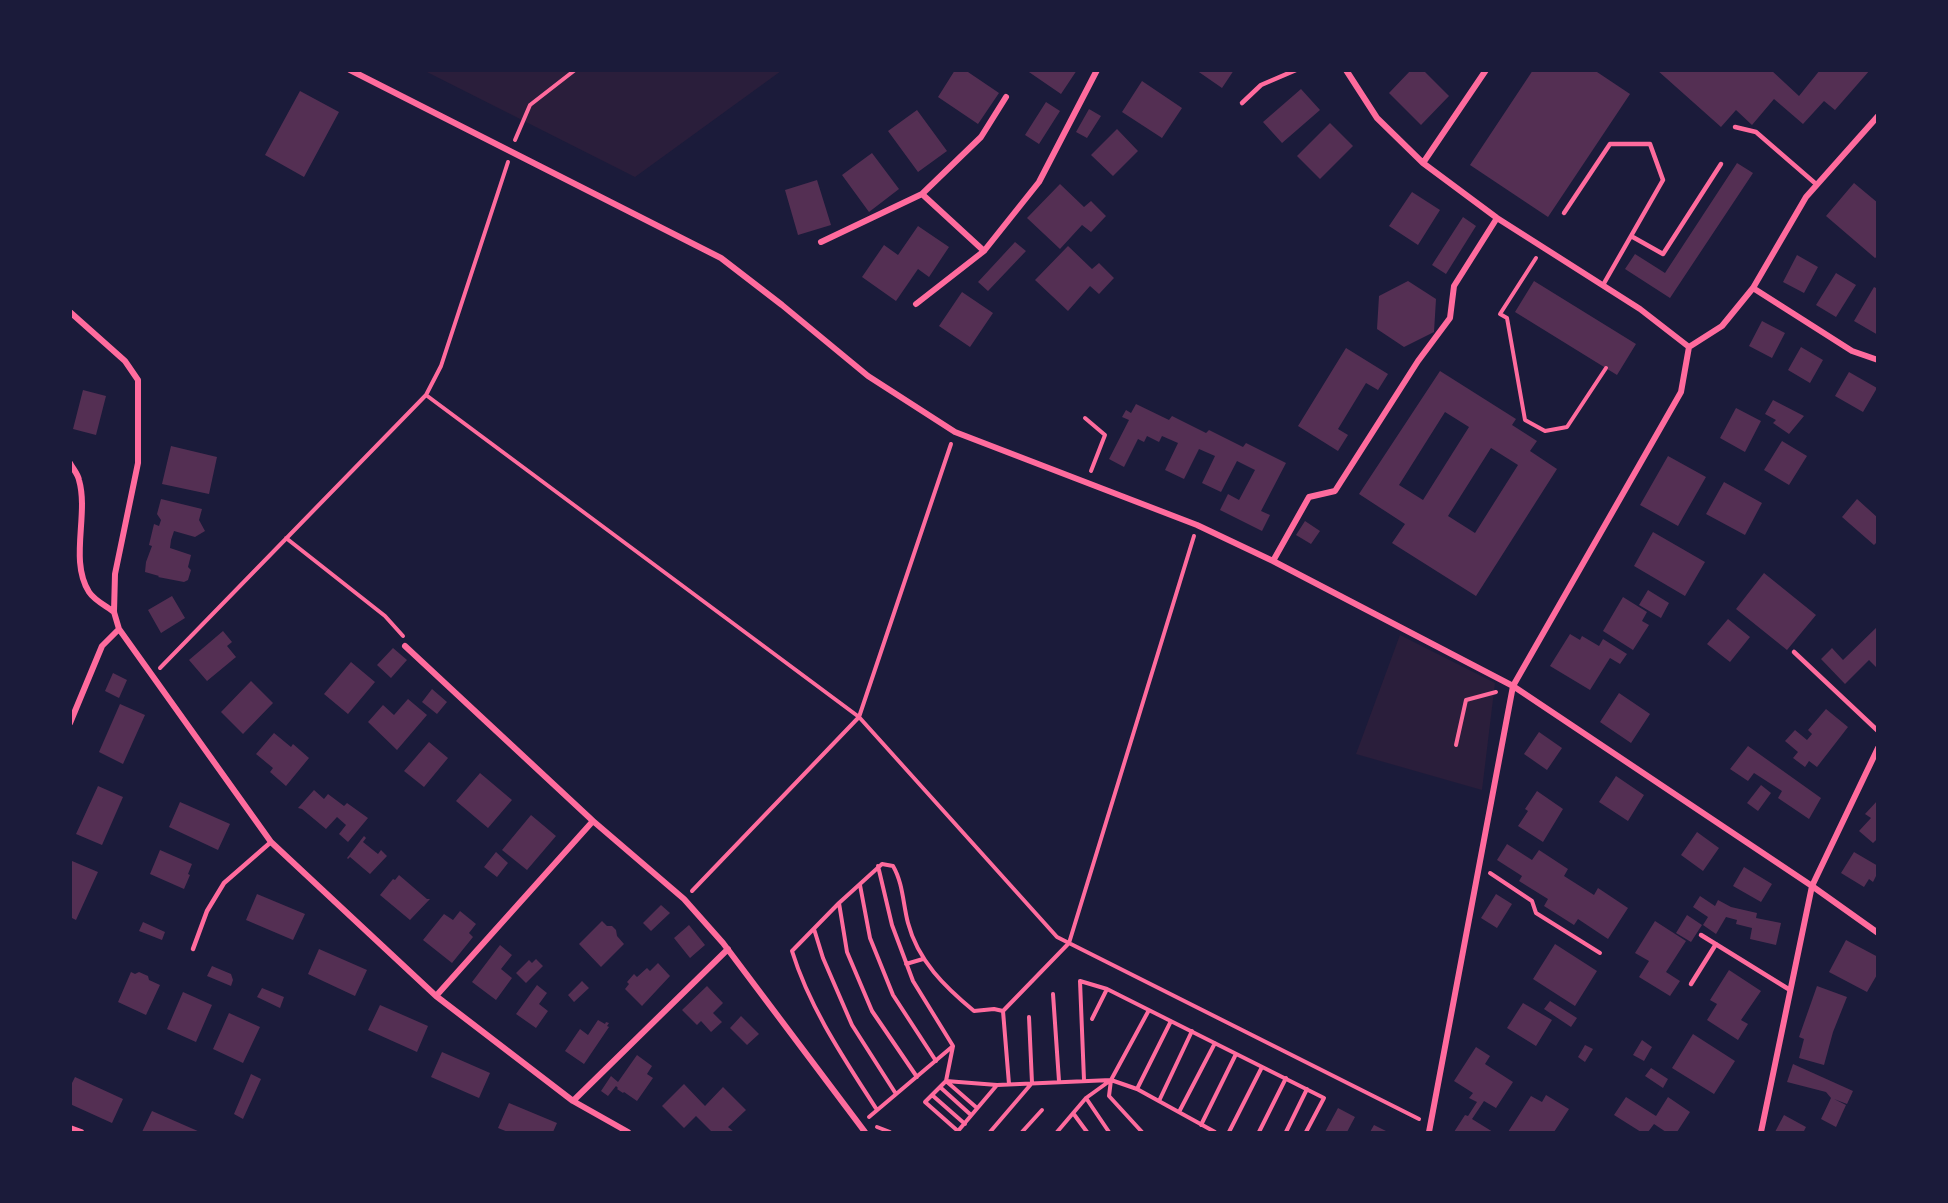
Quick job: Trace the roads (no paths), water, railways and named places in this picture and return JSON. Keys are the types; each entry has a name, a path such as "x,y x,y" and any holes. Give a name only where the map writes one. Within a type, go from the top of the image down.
{"street":[{"path":"350,70 721,258 868,376 956,432 1197,525 1273,561 1512,690 1812,886 1878,933"},
{"path":"916,304 984,251 1039,182 1097,70"},
{"path":"1346,70 1377,118 1423,163 1497,218 1640,309 1689,347"},
{"path":"1423,163 1486,70"},
{"path":"821,242 922,194 981,136 1006,97"},
{"path":"1429,1132 1512,690 1681,392 1689,347 1722,326 1753,288 1806,196 1878,117"},
{"path":"922,194 984,251"},
{"path":"1273,561 1309,497 1335,491 1418,360 1450,318 1454,286 1497,218"},
{"path":"1753,288 1852,351 1878,360"},
{"path":"70,312 125,361 138,380 138,463 115,574 114,612 119,629 271,842 436,996 573,1101 628,1132"},
{"path":"70,463 79,480 82,514 82,579 90,594 114,612"},
{"path":"70,723 102,646 119,629"},
{"path":"405,646 594,821 684,899 728,949 866,1132"},
{"path":"1761,1132 1812,886 1878,748"},
{"path":"436,996 594,821"},
{"path":"573,1101 728,949"},
{"path":"70,1128 81,1132"}],"lane":[{"path":"1242,103 1261,85 1296,70"},
{"path":"1735,128 1756,132 1816,184"},
{"path":"1564,213 1610,144 1650,144 1662,180 1603,285"},
{"path":"1631,236 1663,254 1721,164"},
{"path":"1794,652 1878,731"},
{"path":"193,949 207,911 224,883 271,842"},
{"path":"1701,935 1790,990"},
{"path":"1691,984 1716,944"}]}
